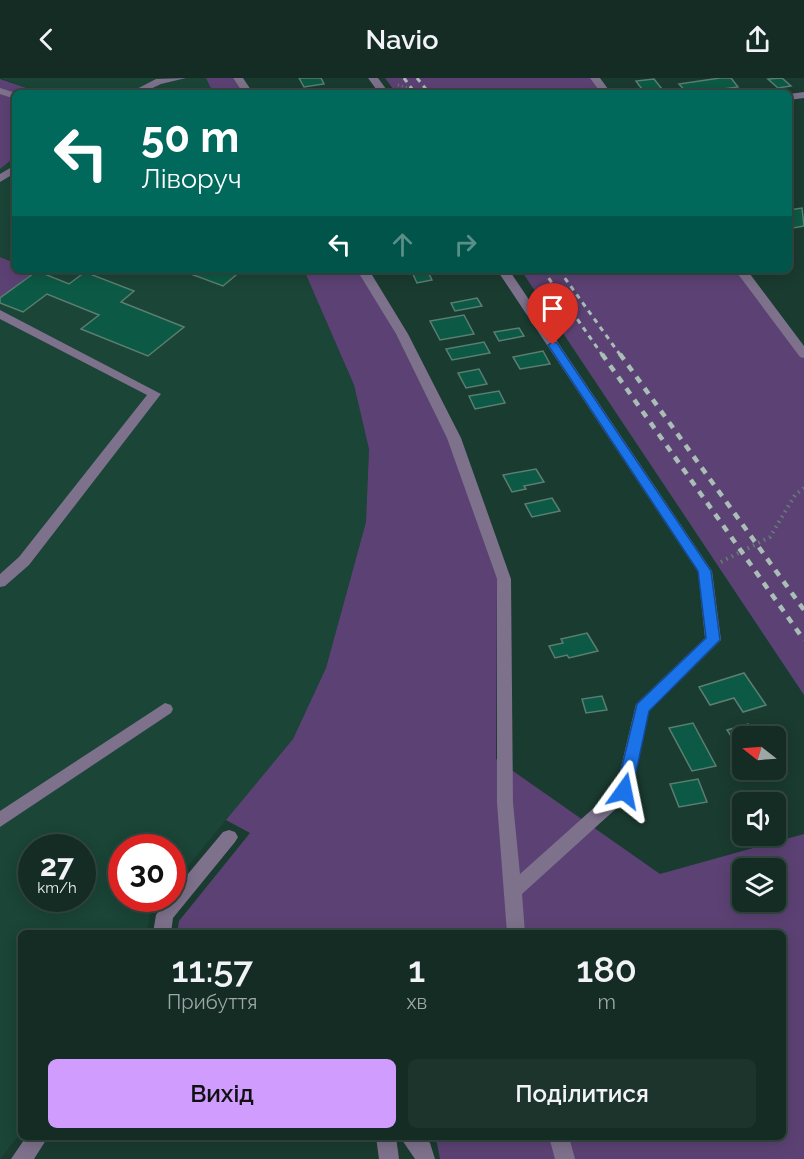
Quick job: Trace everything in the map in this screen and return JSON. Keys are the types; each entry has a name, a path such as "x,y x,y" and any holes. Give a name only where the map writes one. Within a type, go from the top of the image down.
{"street":[{"path":"140,90 159,81 181,78"},
{"path":"365,273 402,334 454,438 504,579 505,803 516,930"},
{"path":"505,273 705,571 713,640 642,708 624,791 512,892"},
{"path":"743,273 804,354"},
{"path":"0,314 155,394 24,561 0,582"},
{"path":"0,820 165,709"},
{"path":"162,930 165,915 229,837"},
{"path":"21,1159 36,1140"},
{"path":"386,1140 389,1159"},
{"path":"413,1140 423,1150 425,1159"},
{"path":"561,1140 565,1159"}],"path":[{"path":"705,571 770,537 795,495 804,488"}],"shaded area":[{"path":"0,78 206,78 212,90 33,90"},
{"path":"206,78 233,78 241,90 212,90"},
{"path":"385,78 595,78 604,90 394,90"},
{"path":"0,79 32,90 12,90 12,159 0,169"},
{"path":"12,159 12,262 0,257 0,169"},
{"path":"0,257 12,262 12,273 34,273 0,298"},
{"path":"35,273 305,273 354,385 369,449 366,522 326,668 293,739 186,868 186,834 108,834 108,912 151,912 148,930 18,930 18,1137 0,1159 0,298"},
{"path":"305,273 360,273 396,334 448,439 497,579 496,759 660,874 761,846 786,846 786,839 804,834 804,1159 440,1159 437,1143 434,1140 786,1140 786,930 178,930 179,921 250,833 226,820 293,739 326,668 366,522 369,449 354,385"},
{"path":"523,273 743,273 804,354 804,695"}],"building":[{"path":"299,78 321,78 324,84 304,87"},
{"path":"731,78 738,87 684,90 679,84"},
{"path":"782,78 791,86 778,88 768,79"},
{"path":"654,79 662,89 643,90 636,81"},
{"path":"802,208 804,226 792,227 792,210"},
{"path":"34,273 42,273 69,284 84,273 88,273 134,291 121,302 184,327 148,356 81,329 99,315 47,294 23,312 0,303 0,298"},
{"path":"188,273 238,273 223,286"},
{"path":"412,273 428,273 432,280 417,283"},
{"path":"477,298 482,306 455,311 451,303"},
{"path":"464,315 474,334 440,340 430,321"},
{"path":"519,328 524,336 499,341 494,332"},
{"path":"484,342 490,353 452,360 446,349"},
{"path":"543,351 550,364 520,369 513,357"},
{"path":"479,369 487,384 466,388 458,373"},
{"path":"499,391 505,403 475,409 469,396"},
{"path":"536,469 544,482 524,486 526,489 512,492 503,475"},
{"path":"552,498 560,511 532,517 525,504"},
{"path":"587,633 598,651 569,658 567,655 555,658 549,646 563,643 561,639"},
{"path":"744,673 766,705 743,712 734,698 710,705 699,687"},
{"path":"602,696 607,710 586,713 582,699"},
{"path":"693,723 716,766 692,771 669,728"},
{"path":"732,729 732,738 727,730"},
{"path":"698,779 707,802 679,807 670,784"}],"railway":[{"path":"404,78 413,90"},
{"path":"417,78 427,90"},
{"path":"545,273 603,356"},
{"path":"561,273 621,356"},
{"path":"602,354 804,640"},
{"path":"620,354 804,610"}],"route":[{"path":"553,345 705,571 713,640 642,708 624,791"}]}
